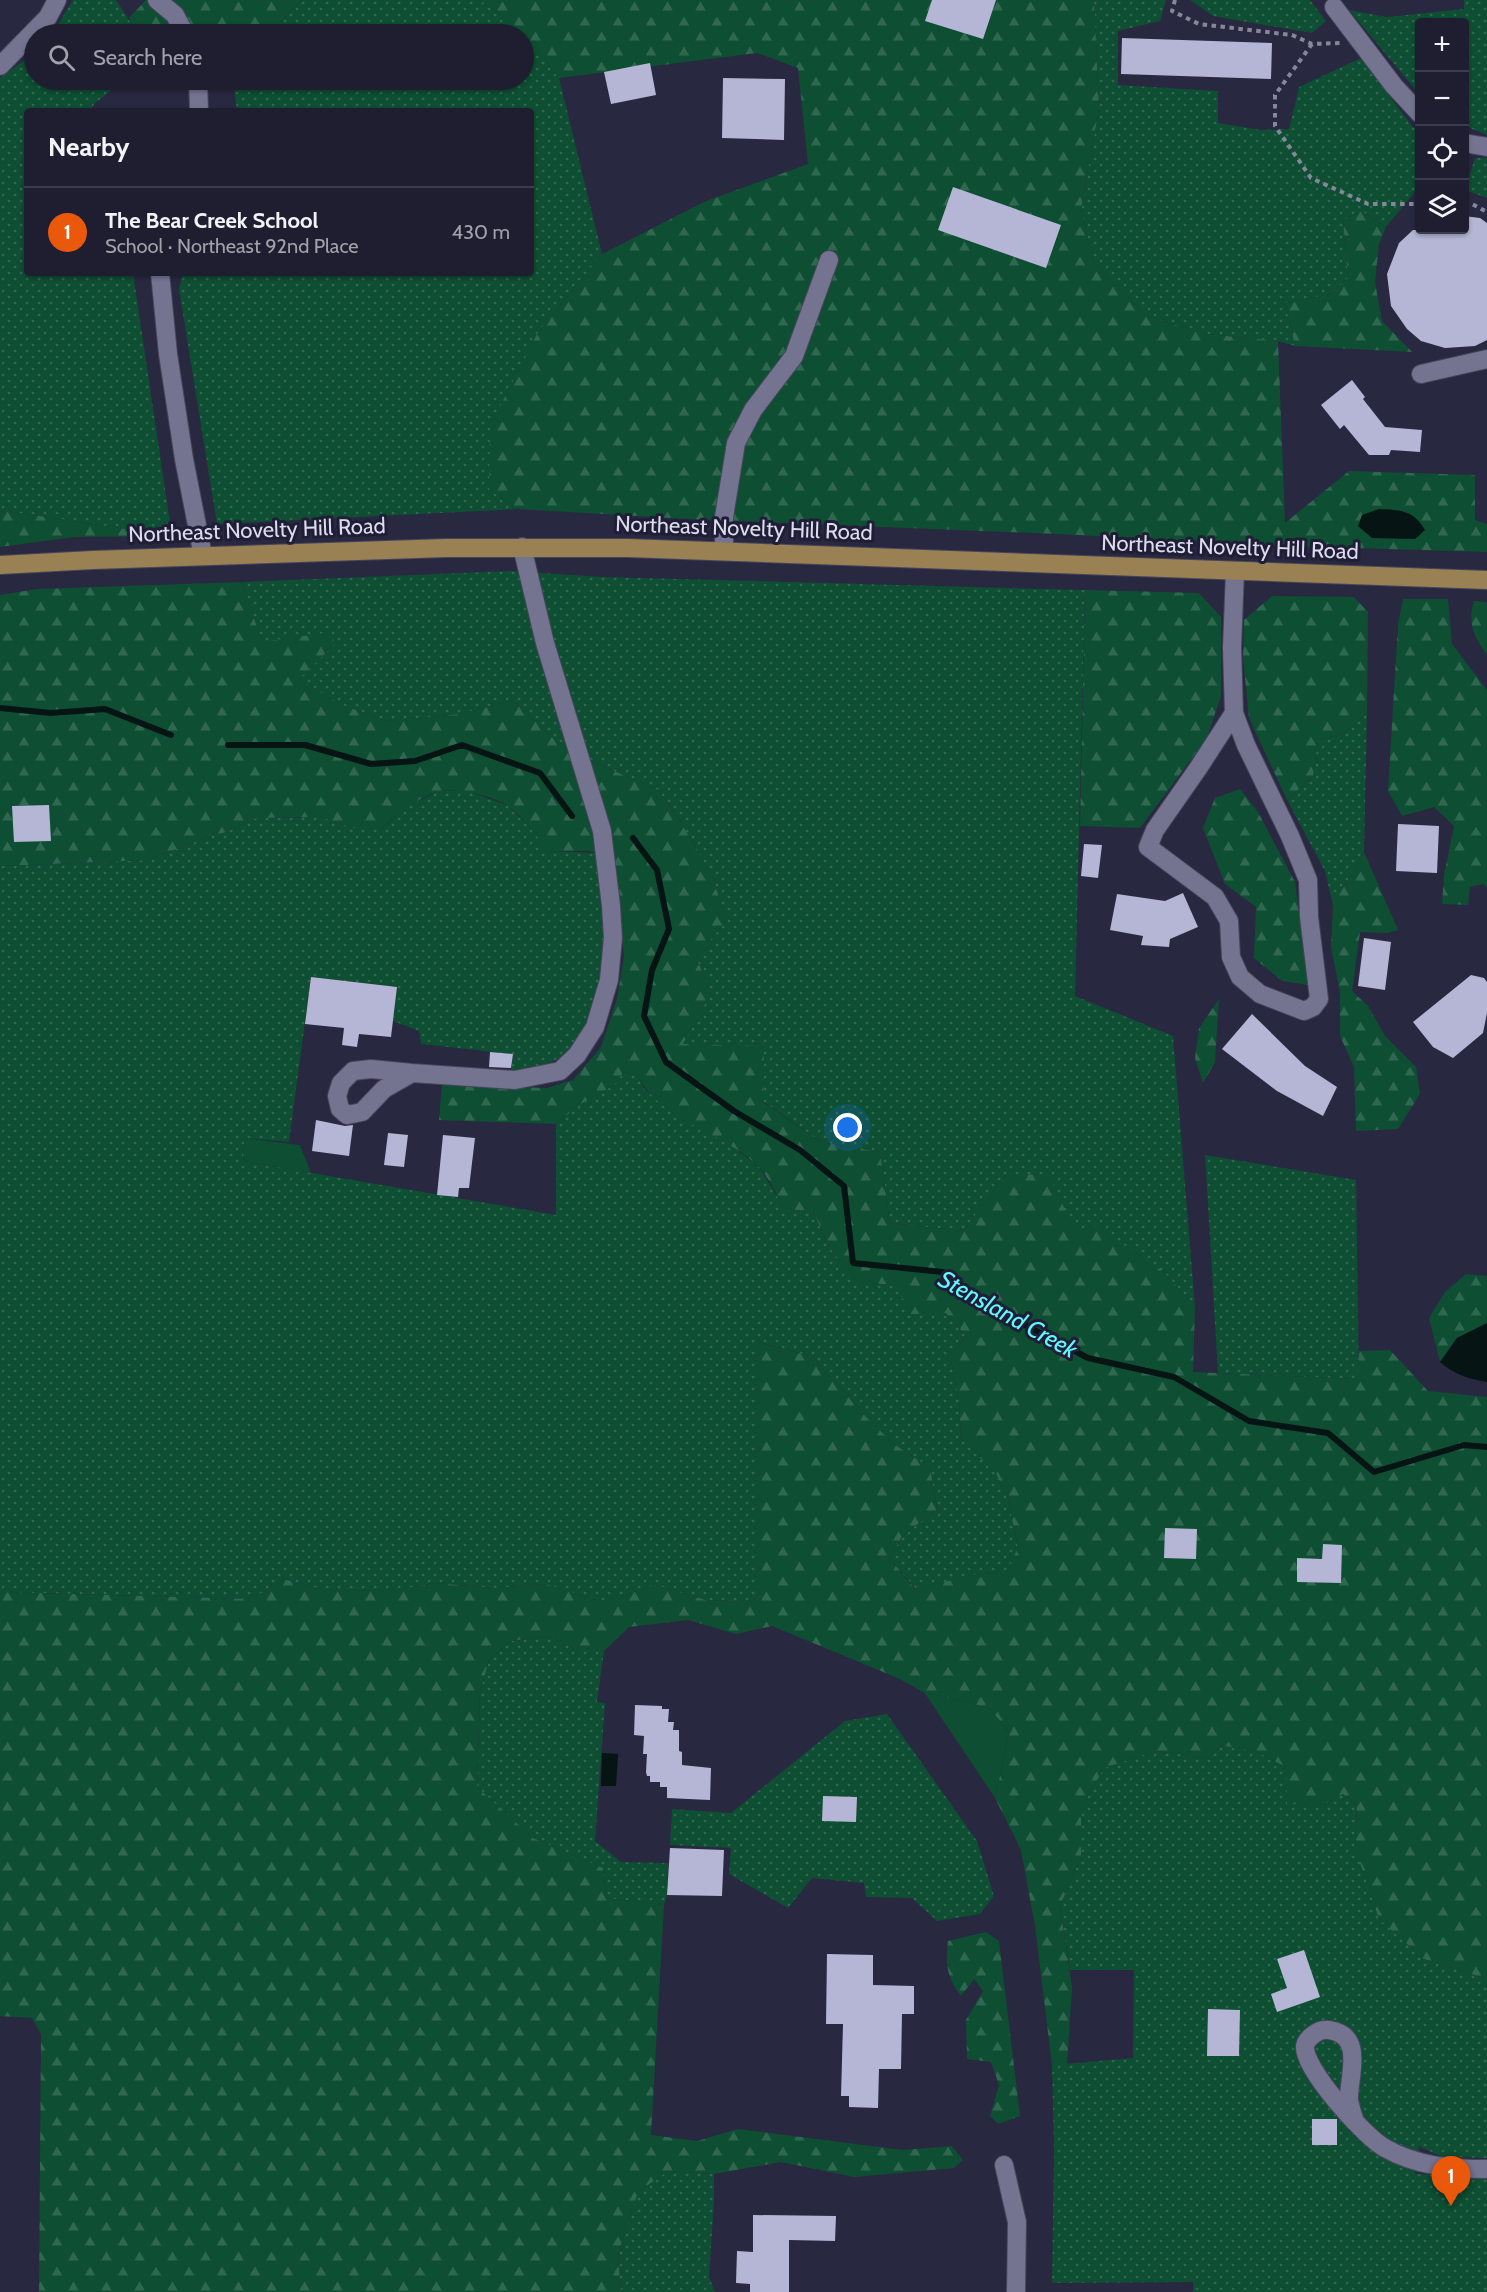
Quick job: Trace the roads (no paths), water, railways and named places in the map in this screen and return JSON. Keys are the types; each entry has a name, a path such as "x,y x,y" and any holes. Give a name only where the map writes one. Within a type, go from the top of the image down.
{"main road":[{"name":"Northeast Novelty Hill Road","path":"0,565 203,556 522,547 724,550 1487,580"}],"street":[{"path":"41,24 48,17 57,0"},
{"path":"157,0 175,15 180,24"},
{"path":"1334,7 1394,86 1415,110"},
{"path":"0,66 24,42"},
{"path":"198,90 199,108"},
{"path":"1469,143 1487,147"},
{"path":"724,550 724,517 736,443 753,410 794,356 829,260"},
{"path":"158,276 184,459 203,556"},
{"path":"1421,374 1487,359"},
{"path":"412,1073 515,1080 560,1071 577,1055 595,1027 609,980 613,938 602,831 545,643 522,547"},
{"path":"1234,713 1200,767 1155,830 1148,847 1215,897 1228,921 1231,957 1240,977 1260,994 1304,1011 1313,1007 1319,999 1309,917 1308,880 1290,836 1246,745 1234,713 1232,648 1235,571"},
{"path":"1355,2122 1349,2100 1354,2058 1349,2043 1336,2032 1318,2031 1307,2040 1305,2048 1308,2059 1329,2091 1355,2122 1368,2136 1384,2148 1406,2158 1429,2164 1487,2169"},
{"path":"1004,2165 1017,2222 1016,2292"}],"waterway":[{"name":"Stensland Creek","path":"0,708 51,713 105,709 171,735"},
{"name":"Stensland Creek","path":"228,745 305,745 371,764 415,761 462,745 540,773 572,816"},
{"name":"Stensland Creek","path":"633,838 657,870 669,929 652,970 644,1016 666,1062 734,1111 800,1150 844,1186 853,1263 943,1272 1000,1312 1088,1358 1174,1377 1249,1421 1328,1433 1374,1472 1464,1445 1487,1447"}],"place":[{"name":"The Bear Creek School","path":"1451,2206"}]}
